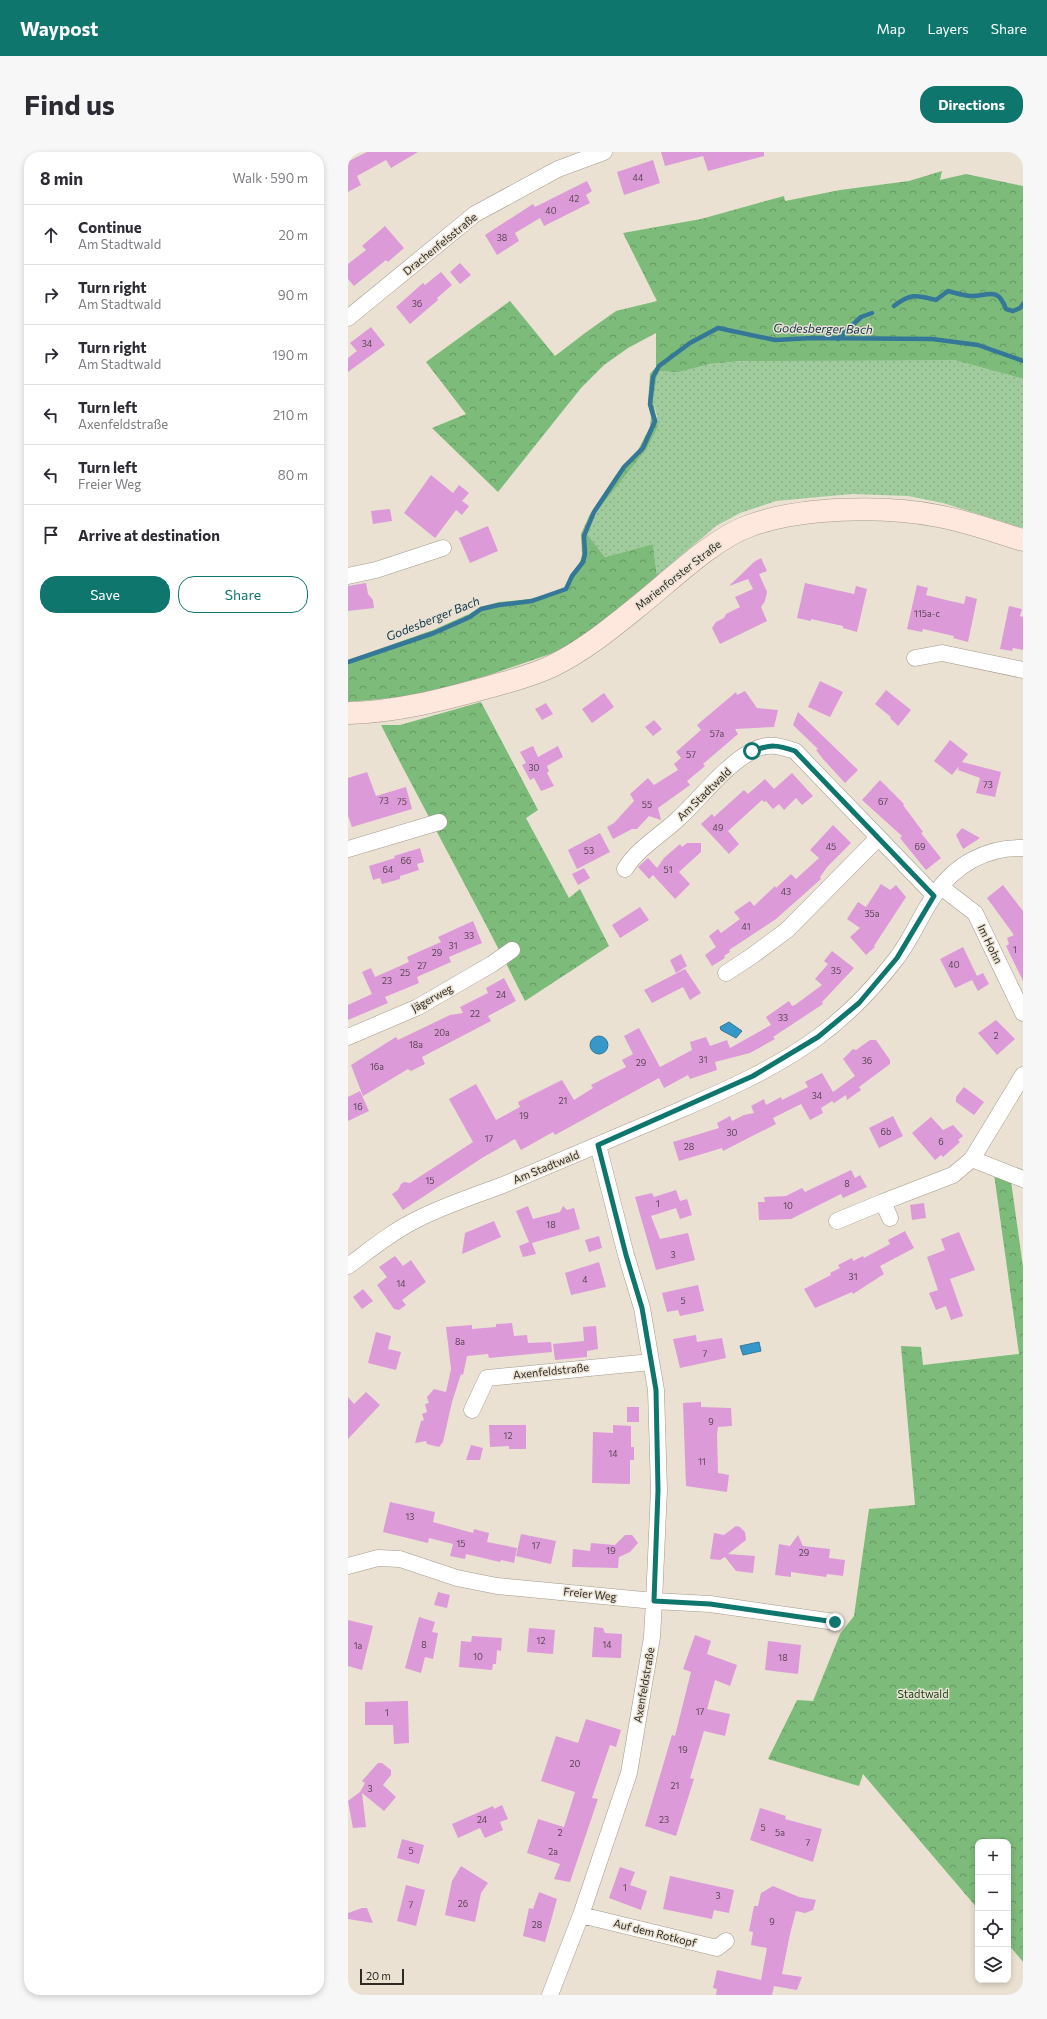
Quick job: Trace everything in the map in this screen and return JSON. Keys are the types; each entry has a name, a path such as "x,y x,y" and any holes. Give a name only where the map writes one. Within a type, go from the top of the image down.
{"main road":[{"name":"Marienforster Straße","path":"348,713 402,708 446,699 529,675 551,667 580,650 718,543 746,527 763,521 824,511 902,511 939,516 1023,540"}],"street":[{"name":"Drachenfelsstraße","path":"348,318 475,214 558,169 604,152"},
{"path":"348,576 376,570 443,548"},
{"path":"915,658 942,653 1023,670"},
{"name":"Am Stadtwald","path":"625,868 632,858 677,820 734,764 752,751 764,746 777,745 795,751 878,838 938,891"},
{"path":"348,849 439,822"},
{"path":"726,973 787,930 878,838"},
{"name":"Am Stadtwald","path":"348,1266 383,1240 415,1220 598,1145 747,1080 818,1037 859,1003 897,958 938,891 960,868 986,852 1006,847 1023,848"},
{"name":"Im Hohn","path":"938,891 975,912 1023,1013"},
{"name":"Jägerweg","path":"348,1037 418,1007 492,964 512,950"},
{"path":"837,1221 952,1175 972,1159 1023,1075"},
{"name":"Axenfeldstraße","path":"550,1995 582,1915 629,1773 652,1637 658,1490 656,1390 642,1308 626,1255 598,1145"},
{"path":"972,1159 1023,1180"},
{"path":"883,1202 890,1218"},
{"name":"Axenfeldstraße","path":"472,1410 487,1378 651,1362"},
{"name":"Freier Weg","path":"348,1566 378,1558 400,1559 457,1578 496,1586 654,1601 710,1604 835,1622"},
{"name":"Auf dem Rotkopf","path":"582,1915 717,1948 726,1941"}],"green space":[{"path":"942,171 940,180 966,174 1023,186 1023,379 954,360 742,361 710,364 678,372 660,371 657,376 653,402 658,426 646,450 594,515 587,534 605,557 653,544 657,576 588,634 556,652 486,676 414,696 348,702 348,660 433,630 469,614 480,607 499,602 530,599 564,589 580,562 582,555 581,534 590,514 616,475 638,450 650,427 651,417 648,404 650,374 656,367 656,333 628,348 604,365 581,388 498,492 432,428 466,414 426,362 510,301 555,356 616,311 657,301 623,233 701,219 784,196 785,201 840,190 909,181"},
{"path":"769,360 954,360 1023,379 1023,528 943,503 908,496 852,494 776,501 740,513 716,526 657,576 653,544 605,557 587,534 594,515 646,450 657,416 653,402 657,376 660,371 680,370 712,364"},
{"path":"481,702 538,810 526,818 569,898 580,889 609,946 525,1001 381,725 400,725"},
{"name":"Stadtwald","path":"994,1174 1011,1181 1023,1267 1023,1962 1011,1948 1011,1839 975,1839 975,1905 863,1774 859,1786 768,1759 797,1700 813,1701 840,1634 854,1616 869,1509 915,1505 901,1346 921,1347 923,1365 1019,1354"}],"water":[{"path":"729,1022 742,1031 736,1038 721,1030 720,1027"},
{"path":"595,1036 603,1036 608,1041 606,1052 603,1054 595,1054 590,1049 590,1041"},
{"path":"759,1342 761,1351 743,1355 740,1346"}],"building":[{"path":"367,152 418,152 391,168 386,160 357,176 361,185 348,192 348,159 349,161"},
{"path":"661,152 764,152 764,156 708,171 703,156 665,166"},
{"path":"653,160 660,183 624,195 617,172"},
{"path":"587,181 592,191 586,195 590,203 544,226 540,218 515,233 519,241 497,255 485,235 533,204 535,207"},
{"path":"385,226 404,248 388,262 386,260 354,286 348,279 348,264 366,250 362,246"},
{"path":"460,263 471,275 460,284 450,272"},
{"path":"441,272 452,285 437,298 438,300 410,324 396,307 423,283 425,285"},
{"path":"371,327 385,345 348,372 348,358 357,351 350,343"},
{"path":"431,475 453,493 459,485 469,493 462,501 469,506 462,515 456,510 435,538 404,513"},
{"path":"390,509 392,521 373,524 371,511"},
{"path":"488,526 498,551 470,563 459,538"},
{"path":"761,558 767,571 759,574 767,592 765,601 761,607 767,621 720,644 712,628 716,622 724,618 726,614 740,607 735,597 753,589 748,579 729,586 754,562"},
{"path":"366,583 368,594 373,600 374,608 348,611 348,586"},
{"path":"805,583 854,594 856,586 867,589 857,632 843,628 843,626 811,619 811,621 797,618"},
{"path":"917,585 928,588 926,595 946,600 964,604 966,596 977,599 968,642 953,638 954,636 923,629 922,632 907,629"},
{"path":"1009,606 1022,609 1020,616 1023,617 1023,650 1013,648 1012,651 1000,649"},
{"path":"820,681 843,692 830,717 808,707"},
{"path":"886,690 911,710 898,726 890,718 891,717 875,704"},
{"path":"745,691 757,708 778,710 774,727 735,729 738,734 703,764 705,766 687,781 690,785 658,808 661,820 649,816 637,829 632,829 613,839 607,827 614,823 634,801 630,794 648,778 654,785 678,770 674,764 681,758 676,752 701,730 697,725 736,692 737,695"},
{"path":"604,693 614,707 592,723 582,709"},
{"path":"546,703 553,714 542,720 535,709"},
{"path":"798,712 858,770 845,783 823,759 816,750 818,749 793,725"},
{"path":"654,720 662,729 653,736 645,727"},
{"path":"950,740 968,754 962,762 1001,772 995,797 976,793 980,778 958,770 959,766 952,775 934,761"},
{"path":"533,746 538,757 558,746 563,757 547,766 549,771 547,773 554,786 541,791 534,778 530,780 522,765 526,763 520,752"},
{"path":"367,772 376,796 406,787 412,809 352,827 348,816 348,778"},
{"path":"792,773 813,796 802,805 796,798 784,810 779,804 773,809 766,801 764,802 762,800 728,831 739,844 729,854 701,824 712,814 714,817 744,790 748,794 765,779 774,789"},
{"path":"880,780 904,804 903,805 923,832 921,833 941,858 926,870 900,838 902,836 862,800"},
{"path":"833,825 851,843 828,866 820,877 821,879 776,919 729,950 730,952 724,956 725,958 712,966 705,955 716,947 709,936 718,929 721,933 740,919 734,912 750,901 754,906 775,886 776,888 791,874 796,879 819,858 810,850"},
{"path":"962,828 980,838 963,849 956,835"},
{"path":"600,833 610,852 577,869 568,850"},
{"path":"687,843 701,843 701,852 679,872 690,884 675,899 653,875 649,879 638,867 648,858 657,868 664,858 680,844 682,847"},
{"path":"420,848 424,862 417,864 419,870 400,876 400,879 382,884 380,878 373,880 369,866"},
{"path":"584,868 590,878 578,885 572,874"},
{"path":"881,884 890,890 896,885 906,897 874,946 875,947 866,955 850,937 860,928 847,919 858,902 866,907"},
{"path":"1003,885 1023,911 1023,981 1006,946 1009,944 1007,938 1014,935 987,898"},
{"path":"640,907 649,920 620,938 612,925"},
{"path":"473,921 482,943 449,957 451,962 417,977 419,983 385,997 388,1003 348,1020 348,1005 372,994 362,972 371,968 375,977 409,962 407,957 441,942 438,937"},
{"path":"963,947 977,976 983,973 989,984 978,991 972,980 955,988 940,959"},
{"path":"832,951 854,968 822,1002 823,1004 773,1037 775,1039 750,1053 715,1062 717,1070 690,1079 688,1075 664,1088 659,1078 555,1135 553,1132 521,1150 515,1139 482,1158 403,1210 392,1194 398,1190 404,1182 410,1183 473,1142 449,1099 476,1084 496,1120 520,1107 518,1102 562,1080 574,1100 593,1088 591,1085 626,1067 622,1060 633,1054 624,1036 639,1028 660,1067 692,1050 690,1042 706,1037 710,1046 727,1040 730,1048 771,1025 766,1017 789,1001 792,1006 795,1005 822,985 815,979 828,964 824,961"},
{"path":"681,954 687,966 676,973 670,960"},
{"path":"685,969 701,993 690,1000 683,987 652,1003 644,990"},
{"path":"504,978 516,1001 488,1016 491,1021 422,1057 425,1064 411,1071 408,1069 363,1096 351,1065 396,1037 398,1040 450,1015 463,1013 460,1007 488,993 486,988"},
{"path":"996,1020 1015,1039 997,1055 978,1033"},
{"path":"870,1040 876,1040 890,1060 890,1064 859,1087 861,1090 847,1100 846,1095 834,1103 832,1101 821,1108 823,1113 810,1120 801,1104 773,1118 776,1124 723,1151 722,1148 679,1161 673,1142 719,1128 717,1123 730,1116 732,1121 744,1115 754,1113 751,1106 764,1099 766,1105 781,1097 782,1100 808,1087 805,1082 822,1073 833,1092 855,1076 843,1059 853,1049 856,1050"},
{"path":"964,1087 984,1102 974,1115 956,1102 956,1097"},
{"path":"360,1091 369,1111 348,1121 348,1097"},
{"path":"893,1116 903,1136 879,1148 869,1128"},
{"path":"931,1117 943,1130 953,1125 963,1136 958,1140 960,1142 943,1157 941,1155 935,1160 912,1133"},
{"path":"851,1170 855,1178 860,1175 867,1187 843,1198 841,1194 791,1219 759,1220 758,1202 765,1202 764,1197 786,1196 802,1188 805,1192"},
{"path":"676,1190 680,1201 687,1199 692,1215 680,1219 676,1208 651,1216 660,1239 688,1233 695,1260 656,1270 635,1197 652,1193 654,1197"},
{"path":"924,1203 926,1218 912,1220 910,1205"},
{"path":"528,1206 533,1219 560,1212 563,1206 567,1210 574,1208 580,1229 532,1243 536,1254 523,1257 519,1246 529,1242 516,1211"},
{"path":"494,1221 501,1237 462,1254 465,1233"},
{"path":"905,1231 914,1248 880,1266 884,1274 853,1294 852,1292 815,1308 804,1289 831,1275 830,1273 840,1268 838,1265 852,1258 853,1261 863,1256 864,1258 890,1244 888,1240"},
{"path":"959,1232 975,1270 950,1279 963,1316 951,1320 946,1306 936,1310 929,1293 938,1290 927,1257 945,1250 941,1239"},
{"path":"599,1236 602,1248 589,1252 585,1240"},
{"path":"395,1256 403,1266 411,1260 426,1282 402,1300 406,1305 399,1310 394,1309 377,1285 387,1277 379,1267"},
{"path":"599,1262 606,1287 571,1295 565,1273"},
{"path":"698,1285 704,1311 680,1316 678,1310 667,1312 662,1293"},
{"path":"363,1289 373,1301 362,1309 353,1297"},
{"path":"512,1323 514,1336 527,1335 528,1343 551,1342 552,1352 489,1358 488,1354 467,1356 463,1375 461,1374 452,1402 443,1442 439,1447 427,1444 426,1441 415,1443 421,1421 424,1420 422,1414 427,1412 425,1404 429,1403 427,1397 434,1389 446,1392 451,1369 446,1327 472,1325 472,1329 496,1327 496,1324"},
{"path":"596,1326 598,1349 587,1351 587,1357 555,1360 553,1344 584,1341 583,1327"},
{"path":"376,1332 391,1336 388,1349 401,1352 396,1370 368,1363"},
{"path":"696,1335 697,1342 722,1338 726,1358 680,1368 673,1339"},
{"path":"366,1392 380,1405 348,1439 348,1397 354,1404"},
{"path":"701,1402 701,1407 731,1408 732,1426 718,1427 717,1435 718,1473 729,1475 727,1492 686,1486 683,1403"},
{"path":"627,1407 639,1407 639,1422 627,1422"},
{"path":"489,1425 526,1425 526,1449 509,1449 509,1446 490,1447"},
{"path":"613,1425 631,1426 631,1447 634,1447 634,1460 630,1460 630,1484 592,1483 593,1432 613,1433"},
{"path":"471,1445 483,1448 480,1460 466,1460"},
{"path":"390,1502 435,1512 433,1522 473,1533 474,1529 489,1533 487,1542 517,1548 514,1563 501,1560 500,1562 466,1554 465,1559 450,1556 453,1544 429,1538 428,1543 383,1532"},
{"path":"736,1526 740,1527 745,1532 746,1540 728,1554 755,1556 753,1573 736,1571 725,1557 720,1560 710,1559 714,1533 724,1535"},
{"path":"521,1534 556,1541 551,1564 516,1556"},
{"path":"625,1535 632,1535 638,1543 630,1552 619,1557 618,1568 572,1567 573,1549 590,1551 591,1543 615,1545"},
{"path":"798,1535 803,1546 830,1549 829,1558 845,1560 843,1576 827,1574 826,1577 791,1572 791,1577 775,1575 779,1544 790,1546"},
{"path":"438,1592 450,1595 447,1608 434,1605"},
{"path":"419,1617 435,1622 432,1632 438,1633 433,1659 425,1657 421,1673 405,1668"},
{"path":"348,1620 373,1626 362,1670 348,1666"},
{"path":"594,1627 603,1628 605,1633 622,1634 621,1658 592,1657"},
{"path":"529,1628 555,1630 553,1654 527,1652"},
{"path":"695,1635 711,1641 707,1654 737,1665 730,1686 715,1680 707,1709 730,1714 725,1736 704,1731 690,1778 694,1779 676,1836 645,1826 672,1735 675,1736 691,1672 683,1669"},
{"path":"472,1636 502,1638 501,1651 497,1650 496,1664 493,1664 492,1670 459,1667 461,1641 471,1642"},
{"path":"768,1641 801,1645 798,1674 765,1670"},
{"path":"408,1701 409,1743 394,1744 393,1725 365,1725 365,1702"},
{"path":"586,1719 621,1730 616,1747 610,1745 592,1798 598,1799 570,1882 554,1879 560,1864 527,1853 538,1819 564,1827 575,1792 541,1781 556,1736 578,1743"},
{"path":"378,1763 382,1763 391,1770 391,1775 383,1785 396,1797 384,1811 362,1793 366,1827 353,1828 348,1801 360,1792 365,1783 362,1781"},
{"path":"502,1805 508,1819 500,1822 503,1830 485,1838 480,1828 458,1838 452,1824 493,1806 494,1809"},
{"path":"760,1808 786,1816 785,1819 822,1829 813,1862 750,1840"},
{"path":"402,1839 424,1845 419,1864 397,1858"},
{"path":"461,1866 488,1883 481,1893 475,1922 445,1915 452,1881"},
{"path":"620,1867 635,1872 630,1885 647,1891 641,1910 609,1898"},
{"path":"670,1876 734,1890 729,1913 714,1910 712,1919 663,1909"},
{"path":"406,1885 425,1890 416,1926 397,1921"},
{"path":"773,1886 799,1897 816,1900 813,1910 805,1913 796,1911 790,1934 782,1974 802,1977 797,1990 774,1986 772,1995 716,1995 717,1989 713,1988 717,1970 761,1980 767,1948 751,1945 753,1932 749,1931 754,1906 758,1906 761,1893"},
{"path":"539,1892 557,1899 545,1942 523,1936 529,1908 533,1909"},
{"path":"362,1908 367,1908 373,1923 348,1919 348,1913"}],"waterway":[{"path":"894,306 905,299 914,296 936,300 948,291 970,296 995,295 1003,302 1006,309 1013,311 1020,308 1023,304"},
{"path":"838,339 861,317 872,313"},
{"name":"Godesberger Bach","path":"348,662 434,633 470,617 481,609 532,601 566,589 572,576 583,562 585,554 584,536 594,512 624,467 643,448 655,421 650,404 653,377 659,366 690,343 718,328 775,340 813,338 932,339 978,345 1023,361"}],"route":[{"path":"752,751 764,746 777,745 795,751 934,896 897,958 859,1003 818,1037 753,1076 716,1094 598,1145 626,1255 642,1308 656,1390 658,1490 654,1601 710,1604 835,1622"}]}
